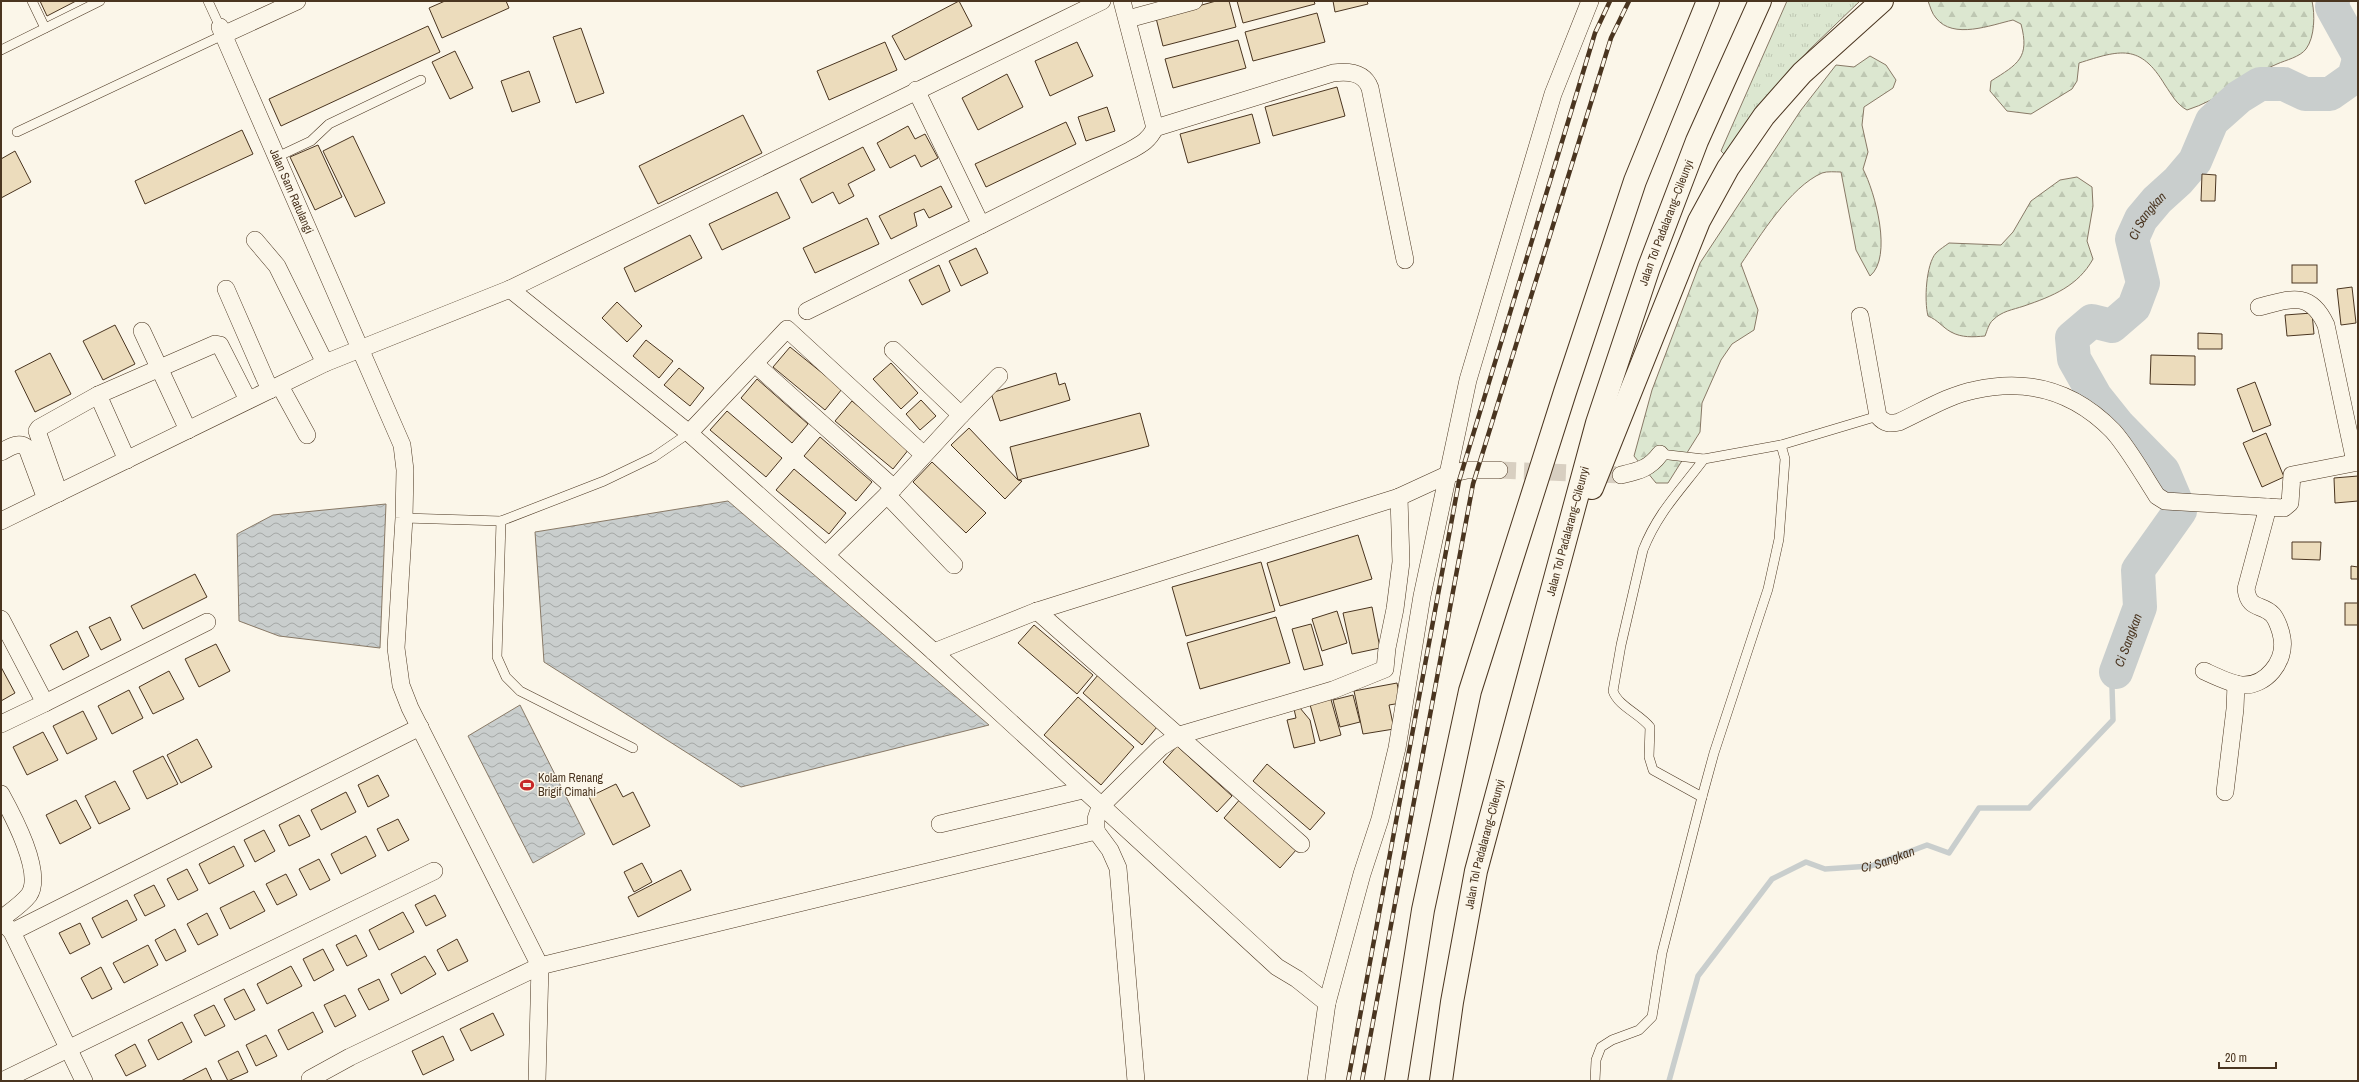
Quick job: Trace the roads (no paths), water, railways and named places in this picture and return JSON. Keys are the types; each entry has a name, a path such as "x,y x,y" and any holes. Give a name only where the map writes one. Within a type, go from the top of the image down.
{"highway":[{"path":"1396,1081 1423,910 1470,691 1564,392 1635,181 1708,1"},
{"name":"Jalan Tol Padalarang–Cileunyi","path":"1441,1081 1452,1002 1476,872 1516,716 1557,577 1597,423 1650,267 1697,141 1760,1"},
{"path":"1557,577 1699,221 1728,168 1764,116 1802,73 1882,1"}],"street":[{"path":"222,31 297,1"},
{"path":"1,520 325,363 361,347 510,289 916,90 1102,1"},
{"path":"1122,1 1155,128"},
{"path":"1128,20 1194,1"},
{"path":"1316,1081 1327,1003 1362,874 1380,819 1395,755 1422,596 1470,372 1553,94 1590,1"},
{"name":"Jalan Sam Ratulangi","path":"222,31 361,347 402,445 405,470 404,518 396,648 401,685 410,708 540,966"},
{"path":"807,311 1132,150 1147,141 1155,128 1333,73 1347,71 1359,75 1370,88 1405,260"},
{"path":"916,90 981,225"},
{"path":"255,240 277,266 325,363"},
{"path":"226,289 275,388 307,436"},
{"path":"510,289 689,433 934,652 1100,807 1277,967 1297,979 1327,1003"},
{"path":"1860,316 1878,416 1883,422 1890,424 1899,422 1975,390 2027,384 2049,389 2071,400 2113,431 2158,496 2165,501 2284,508 2289,506 2292,475 2357,462 2326,325 2320,312 2310,302 2299,299 2286,300 2259,307"},
{"path":"689,433 787,329 924,455"},
{"path":"142,331 188,430"},
{"path":"53,496 37,431 39,428 98,395 210,345 220,345 248,400"},
{"path":"893,350 961,415"},
{"path":"755,364 891,491 954,565"},
{"path":"826,556 891,491 999,376"},
{"path":"98,395 127,460"},
{"path":"1,452 16,444 24,445 53,496"},
{"path":"1621,474 1644,469 1654,462 1660,454"},
{"path":"934,652 1037,611 1399,497 1449,474 1467,470 1499,470"},
{"path":"1136,1081 1118,868 1110,850 1096,831 1096,819 1100,807 1161,747 1180,735 1333,690 1385,669 1386,648 1395,609 1400,562 1399,497"},
{"path":"2204,671 2236,684 2249,685 2263,678 2279,664 2282,655 2282,638 2276,620 2268,611 2255,606 2248,599 2246,589 2268,507"},
{"path":"1037,611 1180,735 1301,844"},
{"path":"1,619 45,703"},
{"path":"1,724 207,622"},
{"path":"2225,792 2235,709 2236,684"},
{"path":"5,924 420,727"},
{"path":"940,824 1083,790"},
{"path":"1,794 25,841 32,872 32,886 29,894 5,924"},
{"path":"309,1080 350,1057 540,966 1096,831"},
{"path":"2,1081 67,1048 434,871"},
{"path":"5,924 84,1081"},
{"path":"537,1081 540,966"}],"lane":[{"path":"32,1 45,28"},
{"path":"1,50 100,1"},
{"path":"16,132 222,31 208,1"},
{"path":"277,157 311,141 329,124 421,80"},
{"path":"1660,454 1704,459 1781,445 1878,416"},
{"path":"404,518 501,521 604,481 654,457 689,433"},
{"path":"1595,1081 1596,1060 1601,1047 1612,1040 1639,1030 1652,1017 1662,953 1702,797 1714,753 1768,589 1779,539 1785,459 1781,445"},
{"path":"1702,797 1653,770 1650,763 1650,727 1634,710 1615,697 1613,691 1621,645 1643,550 1648,535 1660,514 1704,459"},
{"path":"501,521 498,657 506,677 520,691 633,748"}],"water":[{"path":"728,501 989,725 741,787 544,662 535,532"},
{"path":"386,504 380,648 279,636 239,621 237,534 273,515"},
{"name":"Kolam Renang Brigif Cimahi","path":"520,705 585,834 533,863 468,736"}],"waterway":[{"name":"Ci Sangkan","path":"2333,1 2332,7 2358,54"},
{"name":"Ci Sangkan","path":"2116,672 2140,607 2138,570 2180,511 2163,471 2119,426 2095,396 2074,359 2072,338 2092,321 2112,326 2134,307 2143,283 2132,239 2141,219 2157,200 2178,181 2195,161 2212,121 2239,97 2260,84 2284,84 2305,94 2330,94 2354,77 2358,63"},
{"name":"Ci Sangkan","path":"1669,1081 1698,976 1772,879 1806,862 1825,869 1871,866 1927,845 1949,853 1979,808 2029,808 2113,720 2112,687 2116,672"}],"tunnel":[{"path":"1499,470 1621,475"}],"railway":[{"path":"1348,1081 1459,481 1595,33 1610,1"},
{"path":"1362,1081 1473,484 1611,38 1629,1"}],"place":[{"name":"Kolam Renang Brigif Cimahi","path":"527,785"}]}
